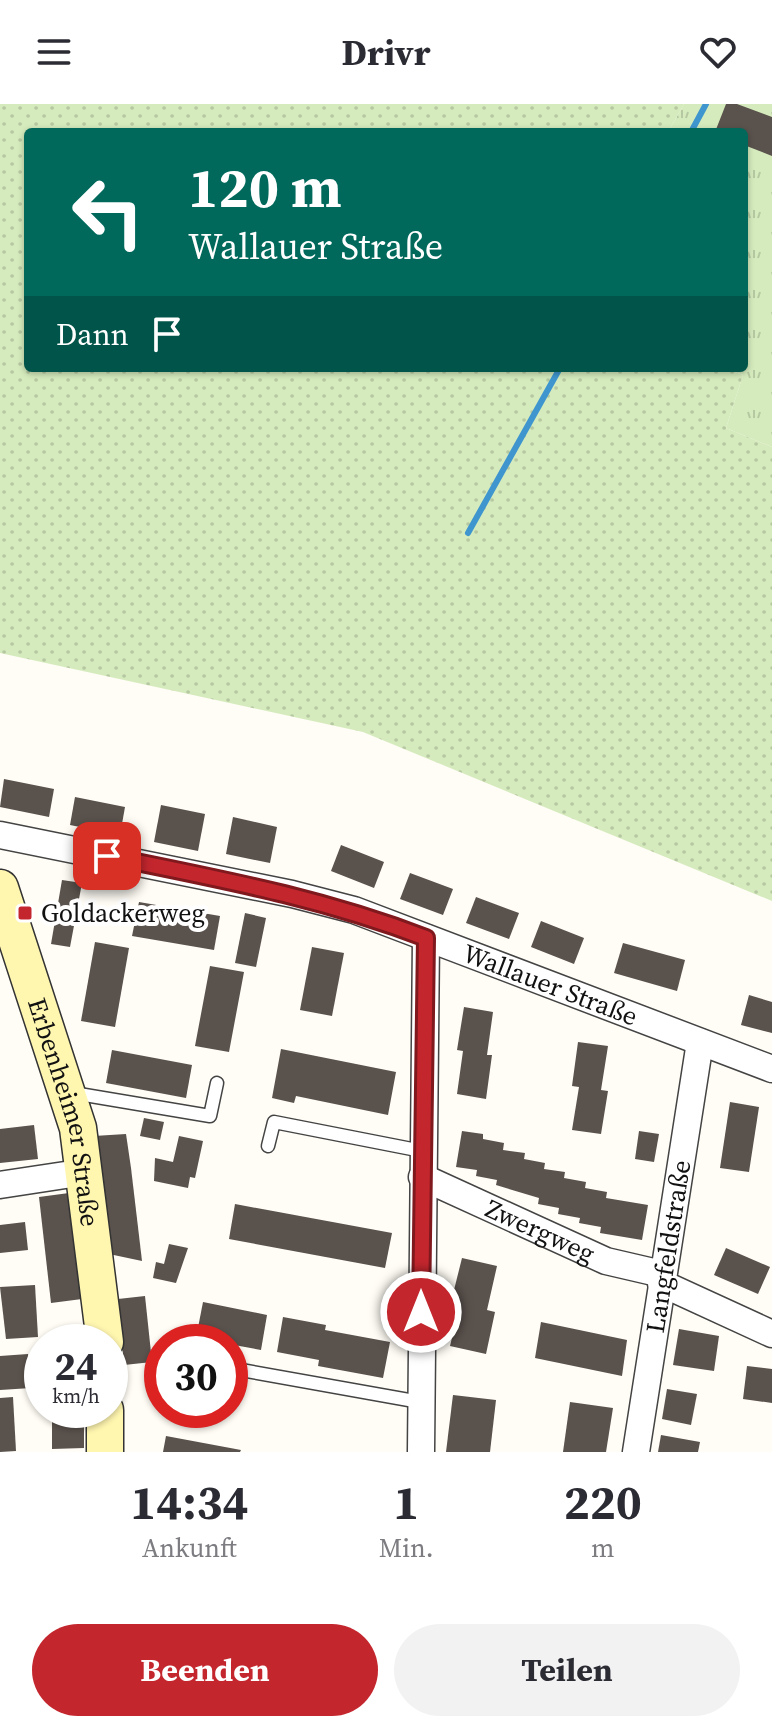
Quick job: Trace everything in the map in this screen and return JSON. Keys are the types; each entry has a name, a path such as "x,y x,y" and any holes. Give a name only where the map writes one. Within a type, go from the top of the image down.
{"street":[{"name":"Wallauer Straße","path":"0,835 301,896 354,910 772,1069"},
{"name":"Erbenheimer Straße","path":"0,888 9,945 78,1128 103,1324"},
{"path":"421,1452 426,938"},
{"name":"Langfeldstraße","path":"636,1452 700,1042"},
{"name":"Zwergweg","path":"422,1164 606,1261 662,1279 772,1334"},
{"path":"0,1185 85,1172"},
{"path":"105,1428 105,1452"}],"lane":[{"path":"66,1092 210,1116 217,1083"},
{"path":"268,1146 274,1122 422,1164"},
{"path":"248,1371 420,1402"}],"green space":[{"path":"0,104 684,104 670,128 24,128 24,372 735,372 743,375 726,428 772,447 772,901 363,732 0,653"},
{"path":"684,104 772,104 772,447 726,428 743,375 735,372 748,372 748,128 670,128"}],"building":[{"path":"726,104 737,104 772,117 772,156 748,147 748,128 717,128"},
{"path":"4,779 54,789 49,817 0,807"},
{"path":"75,797 125,807 120,835 70,825"},
{"path":"161,805 205,814 198,851 154,842"},
{"path":"233,817 277,827 270,863 226,854"},
{"path":"341,845 384,862 374,888 331,871"},
{"path":"410,873 453,889 443,915 400,899"},
{"path":"62,880 82,883 70,947 51,944"},
{"path":"476,897 519,913 509,939 466,923"},
{"path":"139,902 220,916 214,950 132,936"},
{"path":"245,913 266,918 256,967 235,963"},
{"path":"541,921 584,938 574,964 531,947"},
{"path":"95,942 129,948 115,1027 81,1021"},
{"path":"623,943 685,960 677,991 614,973"},
{"path":"312,947 344,953 332,1016 300,1010"},
{"path":"210,966 244,972 229,1052 195,1046"},
{"path":"749,995 772,1002 772,1033 741,1025"},
{"path":"464,1007 493,1012 487,1055 492,1055 486,1099 457,1094 463,1051 457,1050"},
{"path":"578,1042 608,1046 601,1090 608,1091 601,1134 572,1130 579,1087 572,1086"},
{"path":"281,1049 396,1072 388,1115 296,1096 294,1103 272,1098"},
{"path":"112,1050 192,1065 186,1098 106,1083"},
{"path":"730,1102 759,1107 749,1172 720,1168"},
{"path":"144,1118 164,1122 160,1140 140,1136"},
{"path":"34,1125 38,1159 0,1163 0,1129"},
{"path":"462,1131 483,1134 483,1139 504,1143 503,1150 525,1153 524,1159 545,1163 544,1169 565,1172 564,1178 586,1182 585,1188 607,1192 606,1198 648,1205 642,1240 600,1233 601,1227 579,1223 580,1218 558,1214 559,1208 538,1204 539,1198 496,1185 497,1180 476,1176 477,1170 456,1167"},
{"path":"639,1131 659,1134 654,1162 635,1159"},
{"path":"126,1134 142,1261 109,1254 94,1136"},
{"path":"179,1136 203,1141 195,1178 190,1177 188,1188 154,1181 155,1158 173,1162"},
{"path":"69,1193 82,1299 51,1303 39,1197"},
{"path":"235,1204 392,1233 385,1268 229,1239"},
{"path":"25,1222 28,1250 0,1253 0,1225"},
{"path":"169,1244 188,1248 176,1283 153,1278 156,1262 164,1264"},
{"path":"726,1248 770,1267 758,1294 714,1275"},
{"path":"462,1258 497,1266 487,1310 495,1312 486,1354 450,1346 460,1304 451,1302"},
{"path":"35,1285 37,1324 24,1324 24,1338 6,1339 0,1287"},
{"path":"145,1296 148,1324 144,1324 144,1363 128,1365 128,1324 120,1324 118,1299"},
{"path":"203,1302 267,1315 261,1350 248,1348 248,1324 199,1324"},
{"path":"283,1317 326,1325 325,1330 390,1342 383,1378 318,1366 319,1360 277,1352"},
{"path":"541,1322 627,1340 622,1376 535,1358"},
{"path":"679,1329 719,1336 714,1371 673,1365"},
{"path":"24,1354 24,1388 0,1390 0,1356"},
{"path":"747,1366 772,1369 772,1403 743,1399"},
{"path":"667,1389 697,1394 691,1425 662,1419"},
{"path":"453,1395 496,1400 490,1452 446,1452"},
{"path":"13,1397 16,1451 0,1452 0,1398"},
{"path":"570,1402 613,1408 606,1452 563,1452"},
{"path":"52,1428 84,1428 84,1448 52,1449"},
{"path":"661,1435 700,1442 698,1452 658,1452"},
{"path":"166,1436 241,1450 163,1452"}],"waterway":[{"path":"693,128 706,104"},
{"path":"468,533 558,372"}],"place":[{"name":"Goldackerweg","path":"25,913"}],"route":[{"path":"107,856 301,896 354,910 426,938 421,1312"}]}
